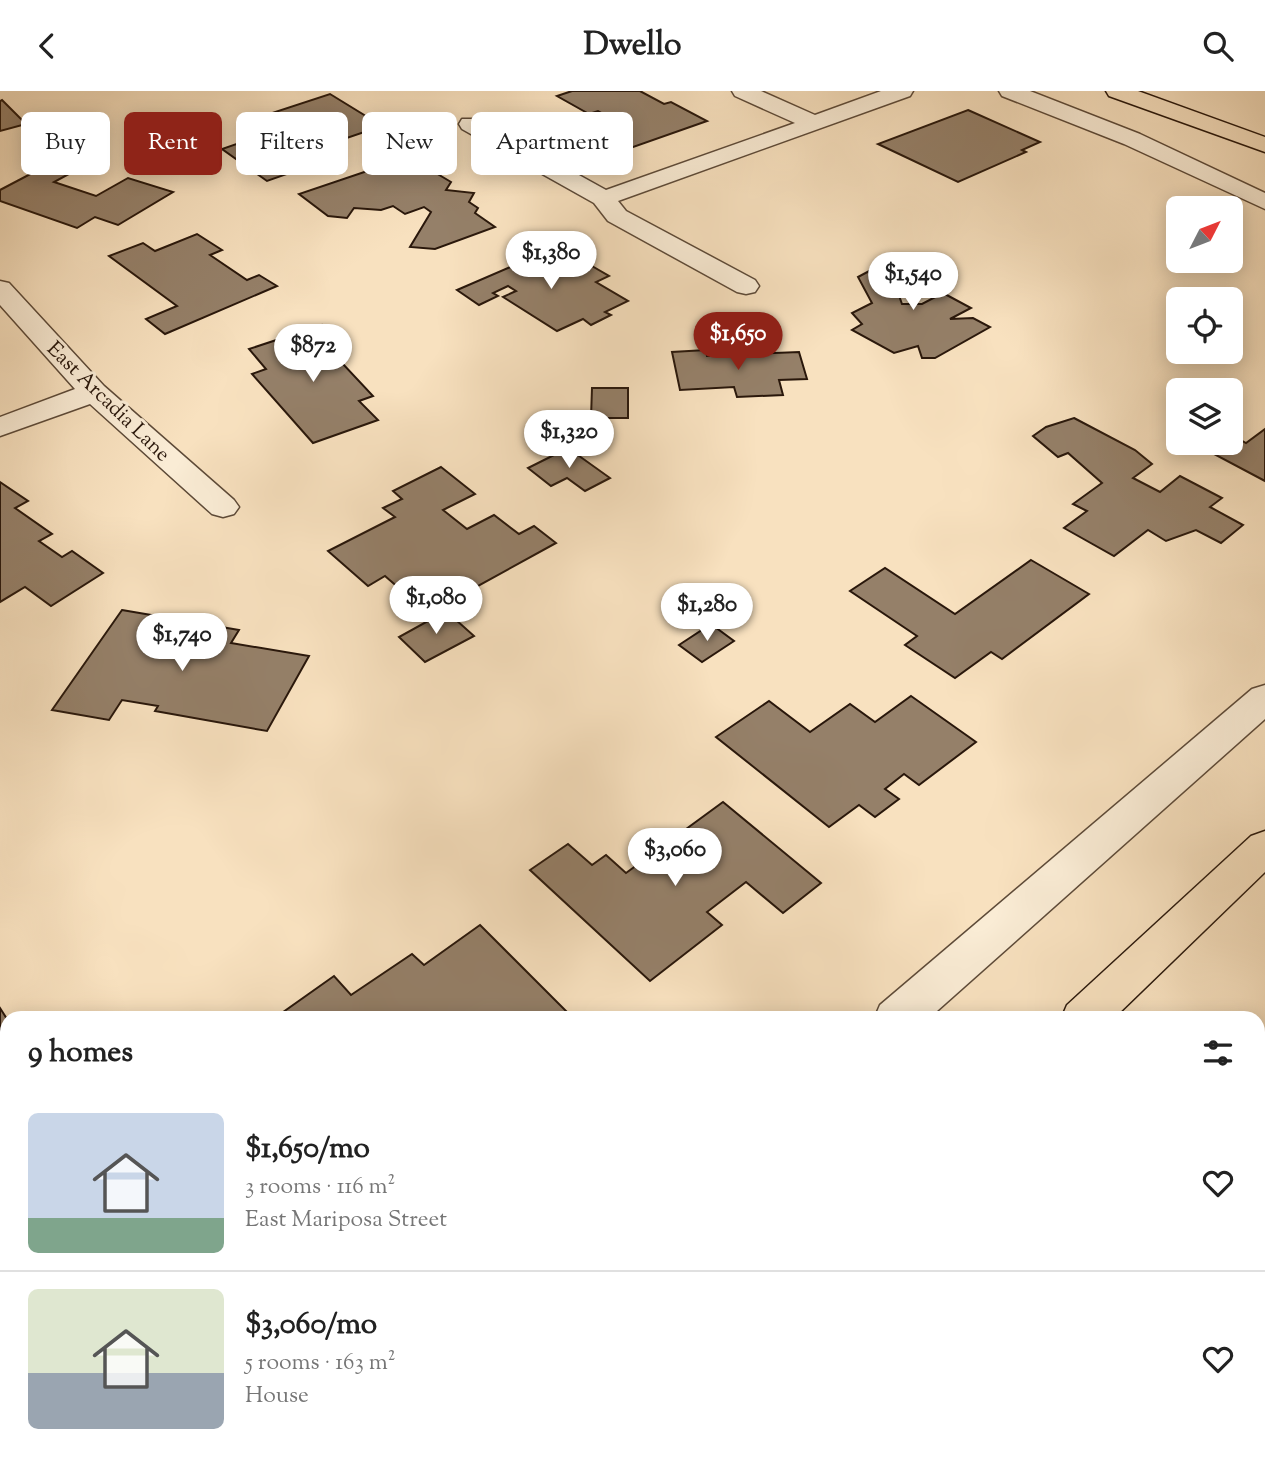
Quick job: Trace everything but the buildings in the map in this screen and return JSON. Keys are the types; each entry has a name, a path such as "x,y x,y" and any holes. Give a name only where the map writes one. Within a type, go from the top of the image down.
{"main road":[{"path":"1117,91 1265,145"},
{"path":"1091,1011 1265,847"}],"street":[{"path":"743,91 814,123"},
{"path":"603,198 632,190 902,91"},
{"path":"1010,91 1132,139 1265,202"},
{"path":"470,124 603,198 617,216 746,286"},
{"name":"East Arcadia Lane","path":"0,289 94,392 223,507"},
{"path":"0,427 94,392"},
{"path":"905,1011 1265,698"}]}
